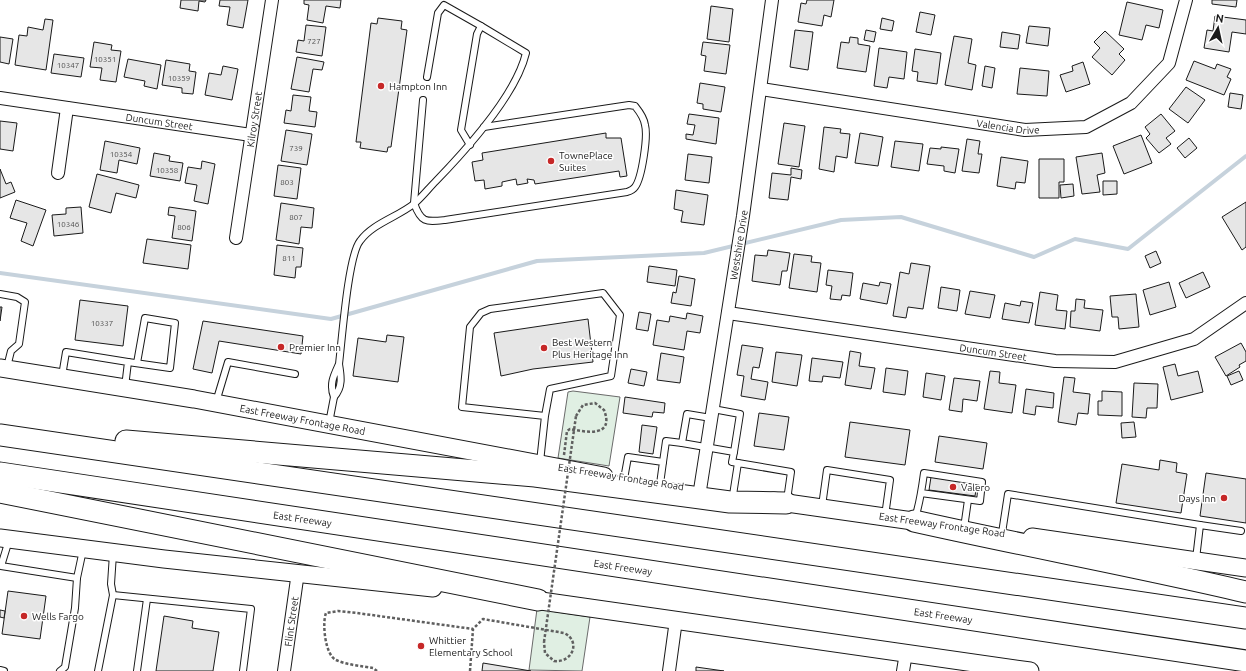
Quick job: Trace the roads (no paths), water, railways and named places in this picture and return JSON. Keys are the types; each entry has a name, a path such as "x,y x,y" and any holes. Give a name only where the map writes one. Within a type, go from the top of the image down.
{"highway":[{"path":"0,430 535,476 730,502 786,502"},
{"path":"0,436 1246,618"},
{"name":"East Freeway","path":"0,473 1246,661"},
{"path":"0,492 538,600"},
{"path":"914,521 1021,545 1136,566 1246,592"}],"main road":[{"name":"East Freeway Frontage Road","path":"3,368 216,403 624,479 1246,568"},
{"path":"5,538 113,553 298,572 538,600 1030,671"}],"street":[{"name":"Kilroy Street","path":"236,238 272,0"},
{"name":"Westshire Drive","path":"700,490 743,216 772,0"},
{"name":"Valencia Drive","path":"761,88 1025,130 1086,127 1131,103 1168,63 1186,0"},
{"name":"Duncum Street","path":"0,98 251,135"},
{"path":"58,173 68,108"},
{"name":"Duncum Street","path":"728,313 1055,361 1115,362 1194,339 1246,303"},
{"name":"Flint Street","path":"284,671 298,572"},
{"path":"669,671 676,620"},
{"path":"903,671 906,653"}],"lane":[{"path":"329,424 334,397 331,389 333,376 339,364 350,271 359,241 378,226 414,203 470,145 484,127 523,67 526,53 444,5 438,13 427,77"},
{"path":"470,145 461,130 477,34 481,26"},
{"path":"423,100 414,203 418,215 423,220 432,222 627,192 635,188 639,178 646,133 645,124 641,113 635,106 630,105 484,127"},
{"path":"540,464 550,389 611,376 620,315 603,293 490,309 481,313 470,327 462,407 546,416"},
{"path":"0,294 17,296 24,302 19,344 11,351 3,368"},
{"path":"62,378 66,352 128,362 170,368 175,323 145,318 137,363"},
{"path":"125,388 128,362"},
{"path":"216,403 228,362 295,374"},
{"path":"682,443 687,414 740,414 732,462 792,472 786,502"},
{"path":"660,484 666,441 734,452"},
{"path":"624,479 628,457 663,462"},
{"path":"733,495 738,463"},
{"path":"822,508 827,470 890,480 885,517"},
{"path":"914,521 924,473 982,482 980,501 921,493"},
{"path":"1002,533 1008,494 1241,531"},
{"path":"964,528 968,500"},
{"path":"1196,560 1200,525"},
{"path":"5,538 0,567 77,578"},
{"path":"60,671 65,667 75,608 77,578 84,549"},
{"path":"98,671 113,595 111,584 113,553"},
{"path":"113,595 251,609 243,671"},
{"path":"137,671 147,599"},
{"path":"0,670 4,671"}],"waterway":[{"path":"0,273 331,319 537,261 704,253 841,220 901,217 1034,257 1075,239 1128,249 1246,156"}],"place":[{"name":"Hampton Inn","path":"381,86"},
{"name":"TownePlace Suites","path":"551,161"},
{"name":"Premier Inn","path":"281,347"},
{"name":"Best Western Plus Heritage Inn","path":"544,348"},
{"name":"Valero","path":"953,487"},
{"name":"Days Inn","path":"1224,498"},
{"name":"Wells Fargo","path":"24,616"},
{"name":"Whittier Elementary School","path":"421,646"}]}
